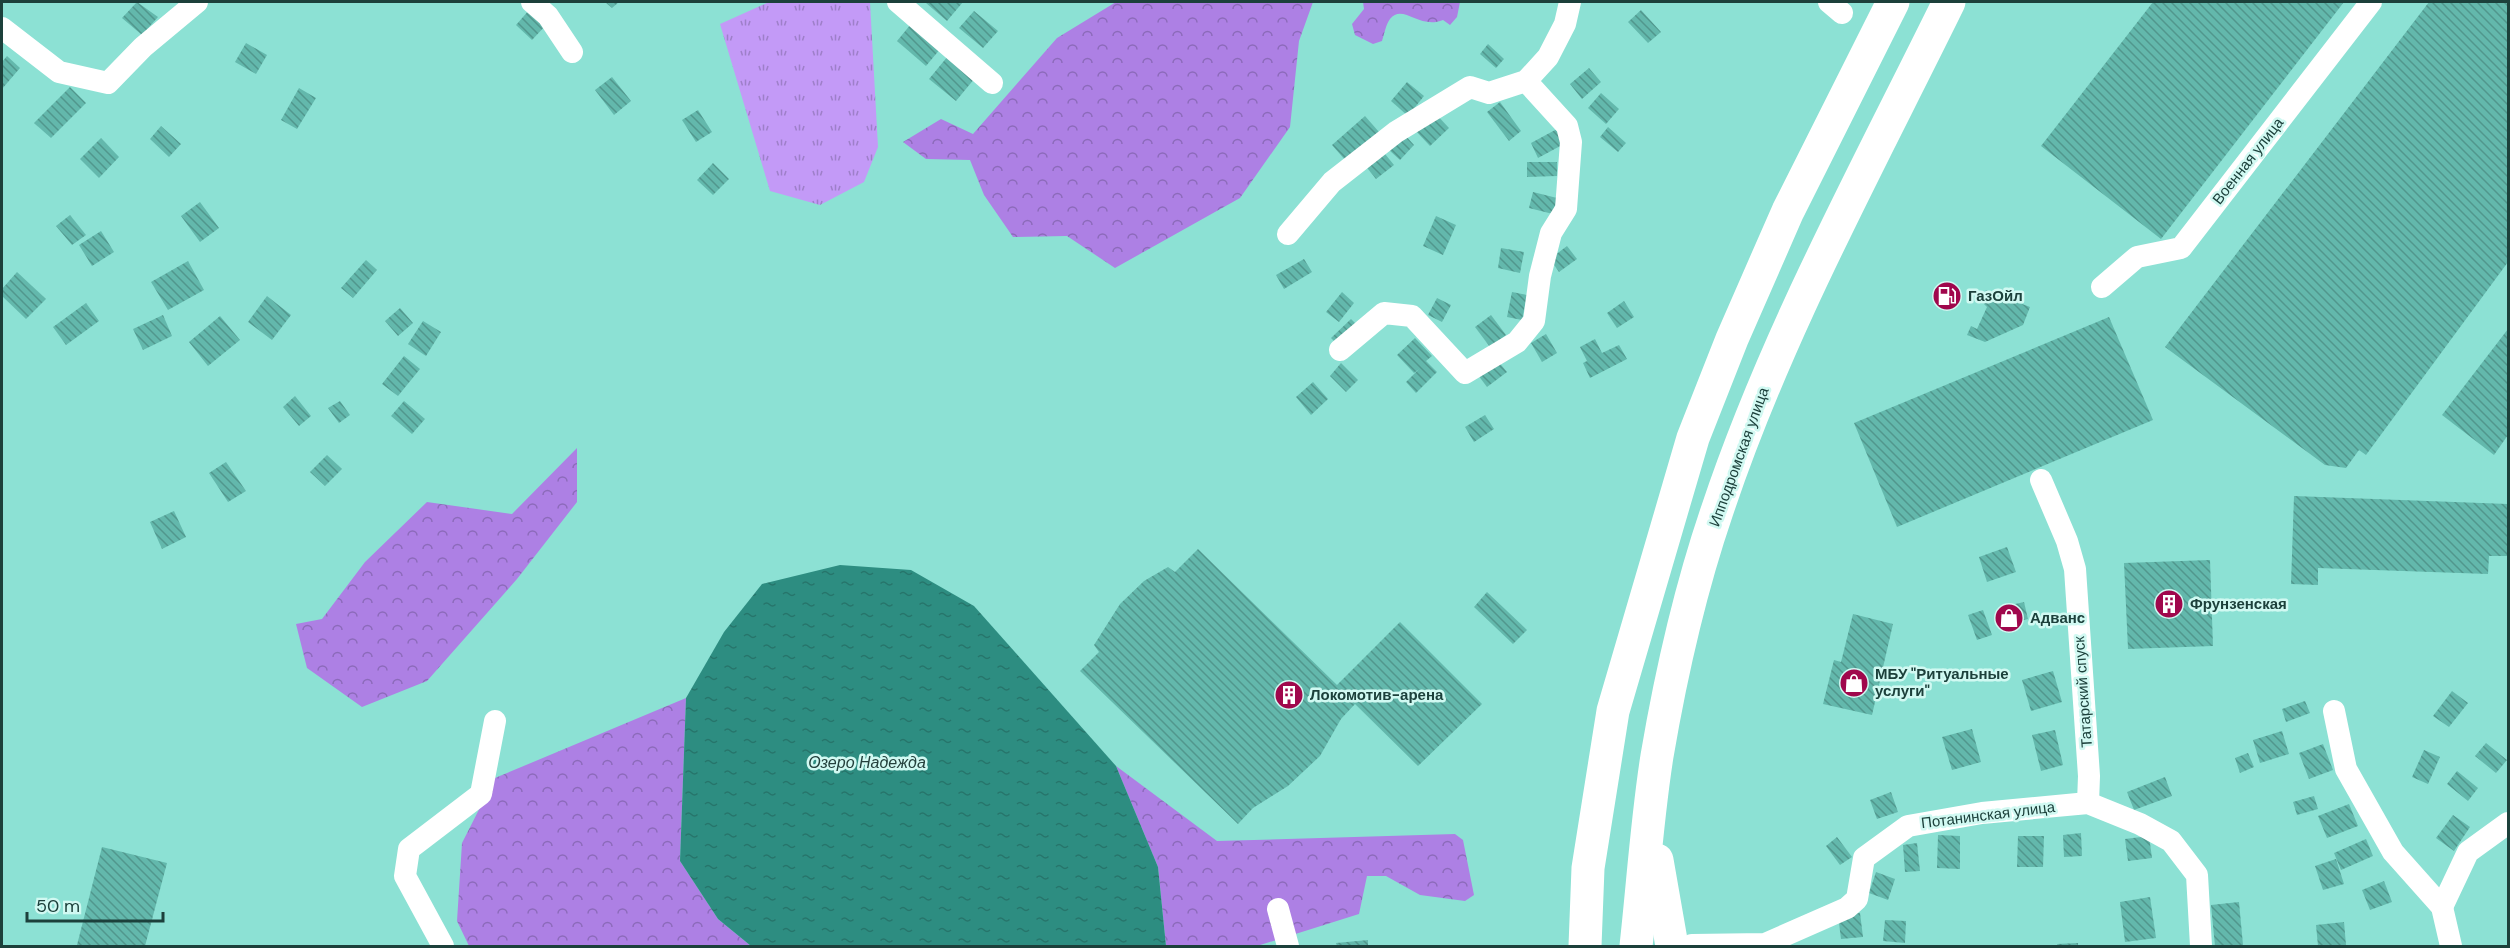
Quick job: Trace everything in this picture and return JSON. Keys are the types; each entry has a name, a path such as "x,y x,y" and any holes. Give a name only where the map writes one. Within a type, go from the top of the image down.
{"highway":[{"path":"1568,946 1588,868 1613,711 1652,571 1693,438 1732,339 1788,211 1893,2"},
{"name":"Ипподромская улица","path":"1636,946 1657,757 1696,583 1716,513 1741,442 1801,302 1948,2"},
{"path":"1651,804 1659,878 1682,946"},
{"path":"1585,946 1588,868"}],"street":[{"path":"2,28 59,72 108,83 143,47 197,2"},
{"path":"532,2 548,16 572,52"},
{"path":"898,2 992,83"},
{"path":"1288,234 1332,182 1396,132 1470,87 1489,93 1526,81 1548,57 1565,24 1570,2"},
{"name":"Военная улица","path":"2102,287 2137,257 2181,248 2371,2"},
{"path":"1340,350 1384,313 1412,316 1465,373 1517,342 1534,321 1540,276 1551,233 1566,209 1571,142 1567,126 1526,81"},
{"name":"Татарский спуск","path":"2041,480 2067,541 2075,568 2089,776 2088,803"},
{"path":"2334,711 2346,769 2393,852 2442,907 2451,946"},
{"path":"443,946 405,876 409,849 481,794 495,721"},
{"path":"2088,803 2171,841 2197,875 2201,946"},
{"name":"Потанинская улица","path":"1682,946 1765,944 1847,908 1857,899 1864,858 1908,825 1982,813 2088,803"},
{"path":"2442,907 2468,852 2508,823"},
{"path":"1278,909 1288,946"}],"green space":[{"path":"769,2 870,2 878,147 864,182 820,205 770,191 720,24"},
{"path":"1116,2 1313,2 1299,41 1290,127 1240,198 1115,268 1067,236 1013,237 984,195 970,160 926,159 903,142 941,119 973,134 1057,38"},
{"path":"1363,2 1460,2 1457,17 1450,25 1443,20 1426,22 1406,15 1395,15 1386,27 1382,41 1373,44 1355,35 1352,24 1364,9"},
{"path":"577,448 577,502 517,579 427,681 362,707 307,668 296,624 322,619 365,562 427,502 512,514"},
{"path":"686,698 680,861 718,919 751,946 469,946 457,921 462,843 495,778"},
{"path":"1116,766 1217,841 1455,834 1463,840 1474,895 1465,901 1420,895 1386,876 1367,876 1359,914 1257,946 1166,946 1158,867"}],"water":[{"name":"Озеро Надежда","path":"840,565 911,570 974,606 1116,766 1158,867 1166,946 751,946 718,919 680,861 686,698 724,632 762,584"}],"building":[{"path":"137,2 158,17 142,35 122,18"},
{"path":"605,2 619,2 612,8"},
{"path":"963,2 947,21 926,3"},
{"path":"2153,2 2344,2 2161,239 2041,146"},
{"path":"2429,2 2508,2 2508,262 2366,455 2359,450 2346,468 2325,465 2165,347"},
{"path":"530,9 547,24 532,40 516,25"},
{"path":"1641,10 1661,32 1648,43 1628,22"},
{"path":"974,11 998,31 983,48 959,28"},
{"path":"911,24 941,48 926,66 897,41"},
{"path":"246,43 267,55 256,74 235,62"},
{"path":"1488,44 1504,59 1496,68 1480,54"},
{"path":"7,56 20,68 2,89 2,62"},
{"path":"948,56 975,78 956,101 929,79"},
{"path":"1589,68 1601,82 1582,99 1570,84"},
{"path":"612,77 631,101 614,115 595,90"},
{"path":"1407,82 1424,96 1408,116 1391,101"},
{"path":"70,87 86,103 51,138 34,123"},
{"path":"299,88 316,98 297,129 281,120"},
{"path":"1601,93 1619,109 1606,124 1588,108"},
{"path":"1500,102 1521,131 1509,141 1487,112"},
{"path":"698,110 712,132 696,142 682,120"},
{"path":"1433,111 1449,128 1430,146 1414,129"},
{"path":"1365,116 1379,132 1346,161 1332,145"},
{"path":"161,126 181,144 169,157 150,139"},
{"path":"1608,127 1626,143 1618,152 1600,137"},
{"path":"1557,129 1564,144 1538,158 1531,143"},
{"path":"1404,134 1414,145 1400,160 1389,150"},
{"path":"101,138 119,157 99,178 80,159"},
{"path":"1381,149 1394,165 1376,179 1364,164"},
{"path":"1527,162 1557,162 1557,176 1527,177"},
{"path":"713,163 729,179 713,195 697,180"},
{"path":"1533,192 1557,198 1553,214 1529,208"},
{"path":"200,202 219,228 200,242 181,216"},
{"path":"70,215 86,235 72,245 56,226"},
{"path":"1436,216 1456,225 1443,255 1423,246"},
{"path":"101,231 114,252 92,266 79,245"},
{"path":"1567,246 1577,259 1559,272 1550,259"},
{"path":"1501,248 1524,252 1520,273 1498,268"},
{"path":"1304,259 1312,272 1284,289 1276,275"},
{"path":"366,260 377,270 353,298 341,288"},
{"path":"188,261 204,290 168,310 151,282"},
{"path":"17,272 46,299 26,319 2,296 2,289"},
{"path":"1986,290 2030,307 2023,325 1985,342 1967,335 1971,326 1977,329 1987,307 1981,301"},
{"path":"1342,292 1354,303 1339,322 1326,312"},
{"path":"1512,292 1527,295 1522,320 1507,317"},
{"path":"267,296 291,315 272,340 248,322"},
{"path":"1437,298 1451,305 1442,322 1428,315"},
{"path":"1624,301 1634,317 1617,328 1607,313"},
{"path":"86,303 99,321 66,345 53,327"},
{"path":"400,308 413,323 398,336 385,321"},
{"path":"163,315 172,336 143,350 133,329"},
{"path":"1491,315 1506,335 1490,347 1475,327"},
{"path":"220,316 240,340 208,366 189,342"},
{"path":"2109,317 2153,420 1897,527 1854,423"},
{"path":"1351,319 1359,327 1339,346 1331,338"},
{"path":"423,321 441,332 426,356 408,344"},
{"path":"2508,329 2508,435 2494,455 2442,415"},
{"path":"1546,334 1557,353 1542,362 1531,343"},
{"path":"1415,338 1432,356 1426,361 1437,372 1416,393 1406,382 1419,369 1414,373 1397,355"},
{"path":"1595,339 1602,353 1619,345 1627,359 1590,378 1583,363 1587,361 1580,347"},
{"path":"404,356 420,369 398,396 382,384"},
{"path":"1497,360 1507,372 1487,387 1478,375"},
{"path":"1341,363 1358,380 1346,392 1330,376"},
{"path":"1313,382 1328,399 1311,415 1296,397"},
{"path":"295,396 311,416 299,426 283,407"},
{"path":"340,401 350,415 339,423 328,408"},
{"path":"404,401 425,419 412,434 391,416"},
{"path":"1485,415 1494,429 1474,442 1465,427"},
{"path":"327,455 342,469 325,486 310,472"},
{"path":"226,462 246,491 228,502 209,473"},
{"path":"2294,496 2508,504 2508,556 2489,556 2488,574 2318,568 2318,585 2291,584"},
{"path":"174,511 186,537 162,549 150,522"},
{"path":"2007,547 2016,572 1987,582 1979,557"},
{"name":"Локомотив-арена","path":"1198,549 1337,685 1400,622 1482,704 1418,766 1355,704 1341,719 1320,756 1288,786 1253,808 1238,824 1080,671 1099,652 1094,645 1120,604 1144,581 1168,567 1175,572"},
{"name":"Фрунзенская","path":"2210,560 2213,646 2128,649 2124,563"},
{"path":"1487,592 1527,630 1513,644 1474,607"},
{"path":"2024,602 2028,619 2006,625 2002,607"},
{"path":"1983,610 1992,635 1977,640 1968,615"},
{"name":"МБУ \"Ритуальные услуги\"","path":"1853,614 1893,624 1872,715 1823,704 1834,660 1841,662"},
{"path":"2053,671 2062,702 2031,711 2022,680"},
{"path":"2452,691 2468,703 2449,727 2433,716"},
{"path":"2305,701 2310,713 2286,722 2282,709"},
{"path":"1972,729 1981,762 1952,770 1942,737"},
{"path":"2055,730 2063,765 2041,771 2032,735"},
{"path":"2282,731 2289,754 2260,763 2253,740"},
{"path":"2486,743 2507,760 2496,773 2475,756"},
{"path":"2323,744 2333,770 2309,779 2299,753"},
{"path":"2424,750 2440,757 2428,784 2412,777"},
{"path":"2248,753 2254,767 2240,773 2235,758"},
{"path":"2457,771 2478,788 2468,801 2447,784"},
{"path":"2165,777 2172,796 2134,810 2127,792"},
{"path":"1891,792 1898,812 1877,819 1870,800"},
{"path":"2314,796 2318,809 2297,815 2293,802"},
{"path":"2349,804 2358,826 2327,838 2318,816"},
{"path":"2453,815 2470,827 2454,851 2436,838"},
{"path":"2081,833 2082,856 2064,857 2063,835"},
{"path":"1938,835 1960,836 1960,869 1937,868"},
{"path":"2018,836 2044,836 2043,867 2017,867"},
{"path":"2149,836 2152,858 2128,861 2125,839"},
{"path":"1837,837 1852,857 1840,865 1826,846"},
{"path":"2366,839 2373,856 2341,870 2334,853"},
{"path":"1917,843 1920,871 1905,872 1903,845"},
{"path":"102,847 167,863 145,946 77,945"},
{"path":"2336,859 2344,884 2323,890 2315,866"},
{"path":"1876,872 1895,879 1888,900 1869,893"},
{"path":"2384,881 2392,902 2370,910 2362,890"},
{"path":"2150,897 2156,938 2125,942 2120,902"},
{"path":"2239,902 2243,945 2215,946 2211,905"},
{"path":"1860,913 1863,937 1841,939 1838,915"},
{"path":"1885,920 1906,921 1905,943 1883,941"},
{"path":"2344,922 2346,945 2318,946 2316,925"},
{"path":"1368,940 1368,946 1337,946 1336,943"},
{"path":"2078,943 2078,946 2058,946 2057,944"}],"place":[{"name":"ГазОйл","path":"1947,296"},
{"name":"Фрунзенская","path":"2169,604"},
{"name":"Адванс","path":"2009,618"},
{"name":"МБУ \"Ритуальные услуги\"","path":"1854,683"},
{"name":"Локомотив-арена","path":"1289,695"}]}
